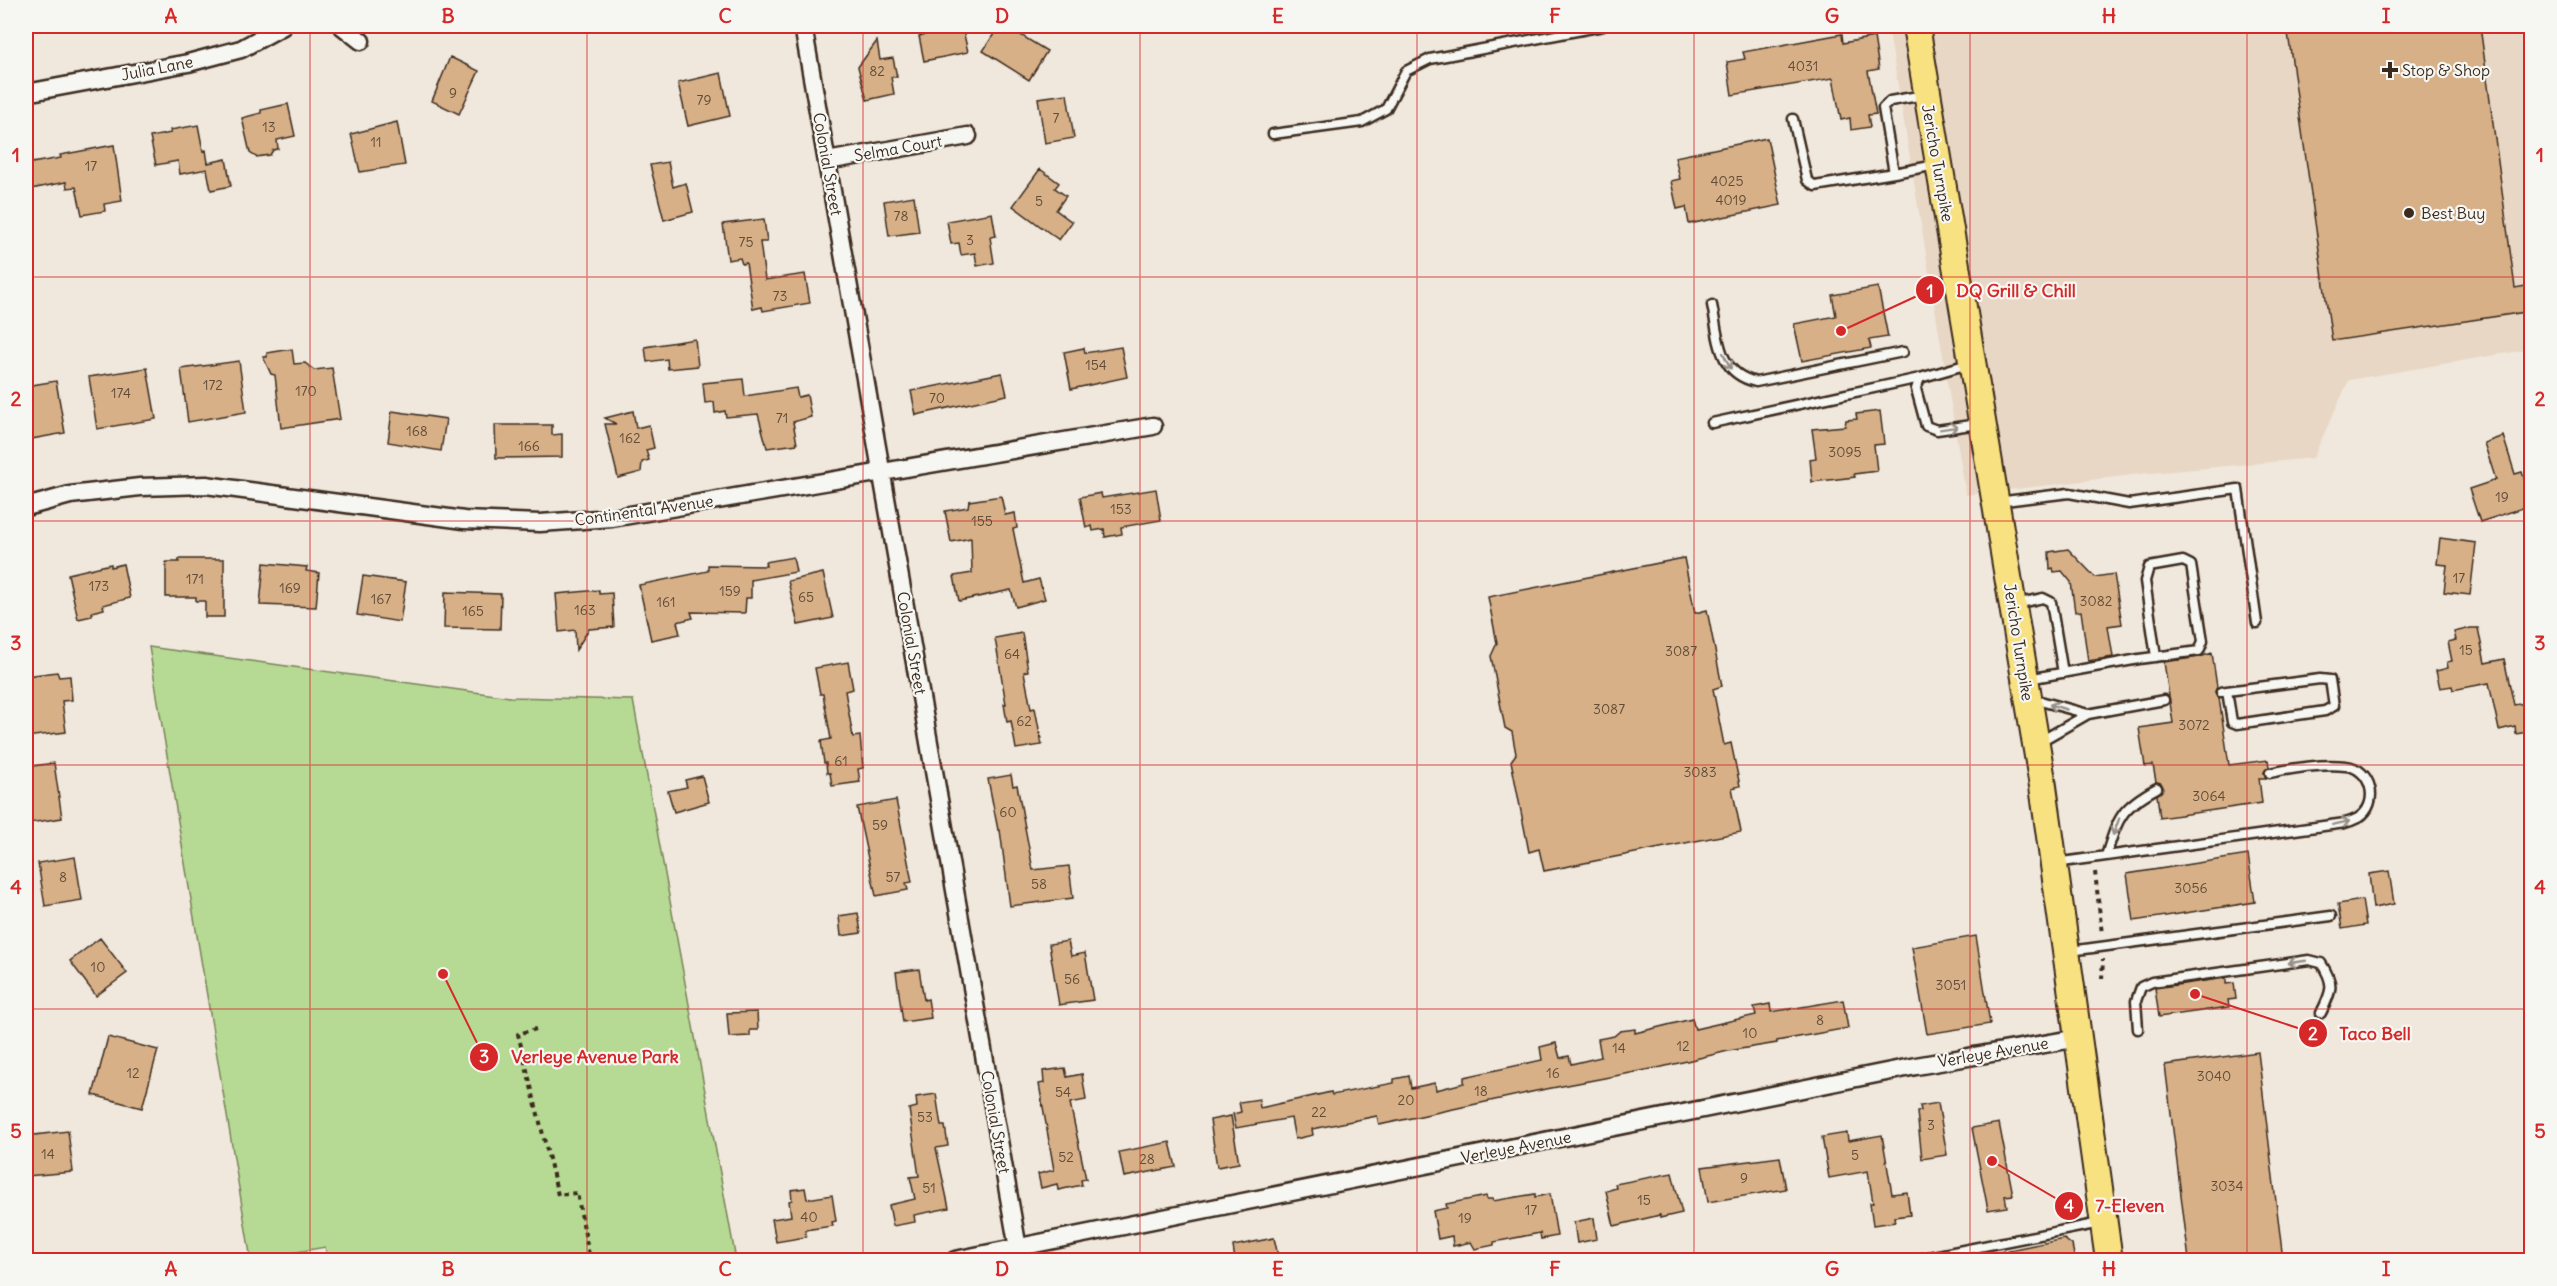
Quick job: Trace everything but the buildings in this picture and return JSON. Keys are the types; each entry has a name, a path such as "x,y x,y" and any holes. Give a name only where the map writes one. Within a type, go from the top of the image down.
{"main road":[{"name":"Jericho Turnpike","path":"1916,26 2055,863 2109,1260"}],"street":[{"name":"Julia Lane","path":"26,93 188,63 241,49 283,26"},
{"path":"342,26 362,41"},
{"name":"Colonial Street","path":"803,26 1019,1254"},
{"name":"Selma Court","path":"827,161 968,136"},
{"name":"Continental Avenue","path":"26,507 70,495 140,487 206,485 464,520 540,523 612,518 1153,426"},
{"name":"Verleye Avenue","path":"955,1260 1019,1254 1916,1066 2079,1038"}],"lane":[{"path":"1273,134 1362,122 1386,109 1406,71 1430,60 1603,26"},
{"path":"1894,172 1883,108 1896,99 1927,94"},
{"path":"1793,119 1807,180 1815,186 1938,165"},
{"path":"1712,305 1725,362 1734,373 1756,382 1903,352"},
{"path":"1712,423 1920,378 1972,363"},
{"path":"1920,378 1916,390 1926,426 1937,430 1982,423"},
{"path":"1996,502 2069,493 2129,504 2238,489 2257,623"},
{"path":"2026,689 2063,673 2199,651 2203,641 2191,565 2183,561 2150,567 2145,580 2156,657"},
{"path":"2012,604 2043,598 2051,602 2063,673"},
{"path":"2330,680 2334,706 2325,711 2237,724 2232,722 2224,692 2330,680"},
{"path":"2026,689 2088,714"},
{"path":"2036,744 2088,714 2164,700"},
{"path":"2055,863 2345,823 2359,818 2369,806 2372,794 2368,781 2361,772 2348,766 2270,773"},
{"path":"2106,856 2117,821 2134,800 2157,788"},
{"path":"2067,951 2331,916"},
{"path":"2138,1029 2136,1001 2141,987 2151,982 2309,960 2321,963 2330,976 2331,994 2321,1013"},
{"path":"1913,1260 2104,1222"}],"path":[{"path":"2095,873 2104,946 2102,979"},
{"path":"536,1029 518,1034 558,1195 577,1193 590,1260"}],"shaded area":[{"path":"1888,26 2531,26 2531,349 2349,380 2313,458 2140,474 1966,495"}],"green space":[{"path":"149,647 510,697 633,700 736,1260 328,1260 325,1247 251,1260"}],"place":[{"name":"Stop & Shop","path":"2390,70"},
{"name":"Best Buy","path":"2409,213"},
{"name":"DQ Grill & Chill","path":"1841,331"},
{"name":"Verleye Avenue Park","path":"443,974"},
{"name":"Taco Bell","path":"2195,994"},
{"name":"7-Eleven","path":"1992,1161"}]}
